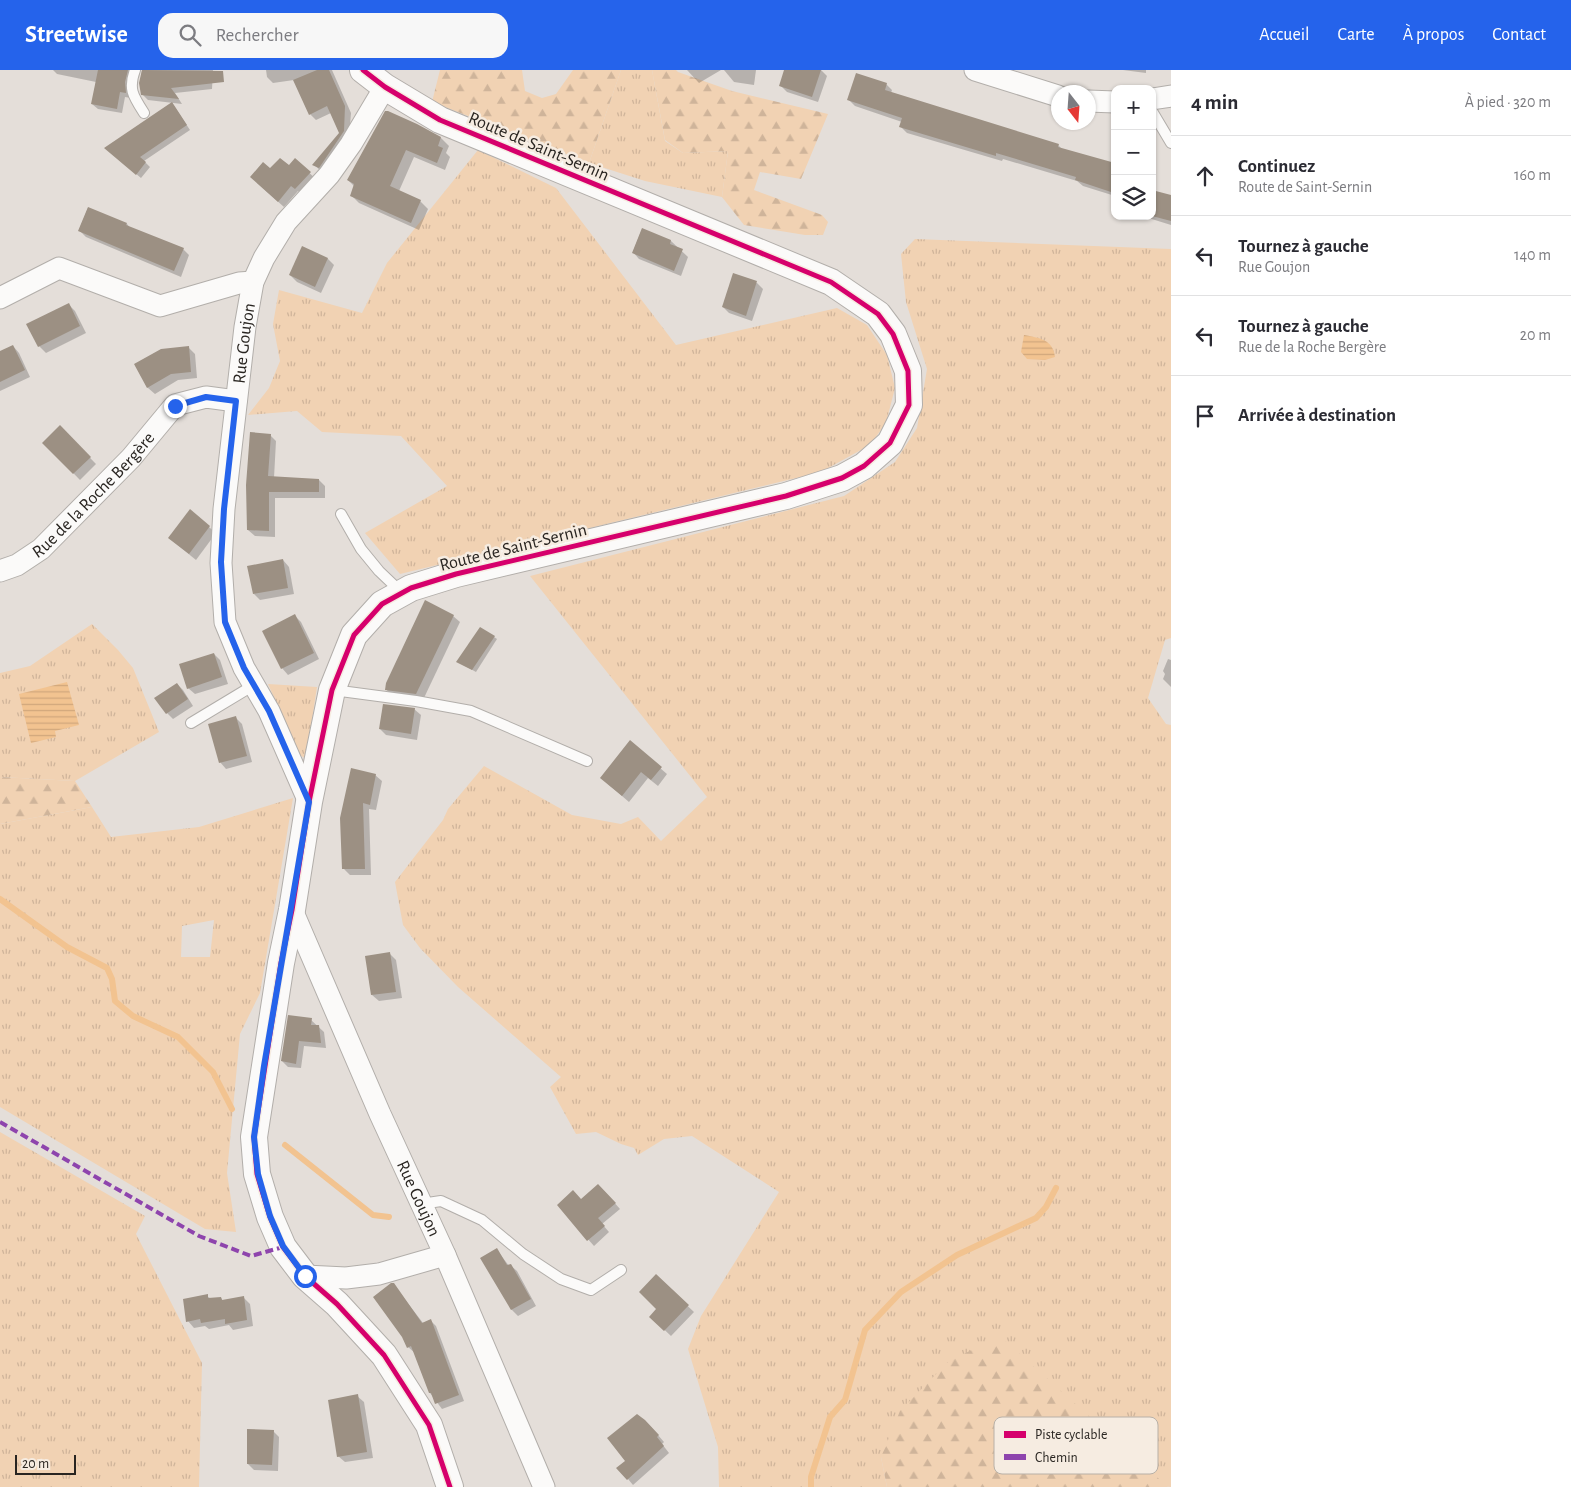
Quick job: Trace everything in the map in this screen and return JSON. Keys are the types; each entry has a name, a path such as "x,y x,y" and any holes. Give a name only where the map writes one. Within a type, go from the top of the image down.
{"street":[{"name":"Route de Saint-Sernin","path":"363,70 384,87 440,120 832,282 878,314 893,334 908,370 909,405 890,443 864,466 842,478 786,496 456,574 411,588 382,604 354,635 332,690 309,802 254,1137 258,1174 270,1216 283,1246 305,1276 337,1304 384,1355 428,1425 450,1487"},
{"path":"975,70 1051,94"},
{"name":"Rue Goujon","path":"309,802 269,711 244,668 225,622 221,562 224,509 245,327 253,282 264,258 286,222 329,175 351,144 384,87"},
{"path":"1156,98 1171,96"},
{"path":"1096,101 1111,102"},
{"path":"0,298 59,268 160,306 253,282"},
{"name":"Rue de la Roche Bergère","path":"0,571 17,565 41,549 131,458 175,406 206,397 236,401"},
{"name":"Rue Goujon","path":"292,910 421,1204 446,1255 544,1487"},
{"path":"305,1276 346,1278 379,1274 446,1255"}],"lane":[{"path":"135,70 131,81 133,95 144,113"},
{"path":"1156,118 1171,143"},
{"path":"341,514 362,549 379,571 401,593"},
{"path":"191,722 254,685"},
{"path":"332,690 416,701 471,711 587,761"},
{"path":"421,1204 440,1201 482,1220 523,1254 561,1279 591,1290 621,1270"}],"green space":[{"path":"440,70 522,70 525,91 542,98 556,94 573,70 621,70 589,163 432,102"},
{"path":"621,70 652,70 665,141 683,153 728,151 722,197 645,181 589,163"},
{"path":"652,70 676,70 732,91 828,114 801,179 760,172 754,190 822,215 828,222 823,235 805,235 744,225 722,197 728,151 683,153 665,140"},
{"path":"478,150 556,188 676,345 837,308 867,325 887,355 895,388 886,423 870,445 821,472 400,574 365,533 447,486 401,436 322,432 297,411 248,415 269,388 280,361 273,324 279,290 362,313 387,263"},
{"path":"915,239 1171,249 1171,638 1165,640 1148,698 1166,724 1171,725 1171,1487 1045,1474 1158,1474 1158,1417 994,1417 994,1469 881,1457 887,1487 719,1487 718,1447 688,1349 701,1316 779,1192 692,1136 664,1139 638,1155 634,1148 596,1132 576,1134 550,1087 561,1077 458,987 420,948 403,925 395,882 443,820 448,809 484,766 572,815 621,824 638,817 661,841 707,797 530,576 844,496 895,462 917,428 927,369 906,302 901,254"},
{"path":"92,624 133,668 159,732 75,781 0,777 0,673 30,666"},
{"path":"268,684 317,687 306,759 300,755"},
{"path":"0,777 75,781 92,807 0,824"},
{"path":"293,798 260,993 240,1034 227,1173 236,1232 205,1229 0,1107 0,824 92,807 111,837 199,827","holes":["214,920 210,957 181,957 182,926"]},
{"path":"0,1132 145,1216 136,1234 202,1363 199,1487 0,1487"},
{"path":"1001,1337 1090,1417 994,1417 994,1474 1154,1474 1168,1487 887,1487 881,1457 900,1411 950,1360"}],"shaded area":[{"path":"1024,335 1044,340 1051,346 1055,357 1045,360 1027,359 1021,352"},
{"path":"67,682 79,725 55,731 56,737 31,743 19,694"}],"building":[{"path":"98,70 128,70 125,82 126,93 120,92 117,109 91,104"},
{"path":"142,70 223,71 224,82 171,88 179,99 141,95 139,83"},
{"path":"317,70 329,70 345,106 344,131 319,168 312,165 339,133 327,106 309,115 293,80"},
{"path":"784,70 821,70 812,97 779,86"},
{"path":"856,73 887,83 885,90 1059,144 1058,147 1111,162 1111,192 1075,180 1076,177 996,153 996,156 899,127 902,118 847,100"},
{"path":"172,102 187,125 140,157 146,162 136,175 104,148"},
{"path":"385,111 417,124 441,137 438,146 443,148 437,163 406,150 390,186 421,200 411,223 350,196 354,184 347,180"},
{"path":"280,158 289,165 295,158 311,172 295,189 291,186 278,202 250,177 263,162 270,168"},
{"path":"1156,191 1171,195 1171,221 1156,217"},
{"path":"88,207 127,223 126,225 184,248 174,271 78,231"},
{"path":"642,228 671,240 670,244 683,249 674,271 632,253"},
{"path":"302,246 328,258 315,287 289,275"},
{"path":"733,273 757,281 746,316 722,307"},
{"path":"69,303 80,326 38,347 26,324"},
{"path":"13,345 25,370 0,382 0,351"},
{"path":"189,346 191,372 171,374 147,388 134,364 161,349"},
{"path":"60,425 91,457 73,474 42,443"},
{"path":"250,432 271,434 268,476 319,479 319,492 269,492 269,531 247,530 246,485"},
{"path":"190,509 210,526 189,554 168,538"},
{"path":"283,559 288,588 253,594 247,566"},
{"path":"425,600 454,615 416,694 385,690 386,683"},
{"path":"295,614 314,653 281,669 262,631"},
{"path":"480,627 495,636 472,670 456,662"},
{"path":"214,653 222,677 187,689 179,664"},
{"path":"177,683 188,699 166,714 154,698"},
{"path":"383,704 415,708 411,734 379,729"},
{"path":"236,716 247,756 219,763 208,724"},
{"path":"630,740 662,767 651,780 641,772 622,796 600,778"},
{"path":"351,768 376,774 370,805 363,803 365,869 342,869 340,818"},
{"path":"390,952 396,992 371,995 365,956"},
{"path":"288,1015 312,1018 311,1025 319,1025 321,1043 299,1041 296,1064 281,1061"},
{"path":"598,1184 616,1203 598,1218 605,1226 587,1241 557,1205 573,1190 581,1199"},
{"path":"497,1248 507,1265 511,1264 531,1299 511,1310 480,1258"},
{"path":"656,1274 689,1305 664,1331 649,1317 656,1309 639,1292"},
{"path":"391,1283 394,1283 422,1323 431,1319 459,1395 435,1404 411,1346 407,1348 402,1337 373,1297"},
{"path":"208,1294 208,1298 221,1297 222,1300 244,1296 247,1320 225,1324 225,1319 201,1323 200,1319 186,1322 183,1299"},
{"path":"358,1394 367,1452 337,1457 328,1400"},
{"path":"637,1414 659,1435 657,1437 664,1446 627,1480 616,1468 625,1461 607,1438"},
{"path":"247,1429 274,1430 272,1465 247,1464"}],"waterway":[{"path":"0,899 67,947 107,968 112,979 115,1001 133,1016 178,1037 213,1072 232,1109"},
{"path":"285,1145 373,1215 389,1217"},
{"path":"811,1487 811,1477 830,1417 845,1400 865,1330 901,1292 957,1255 1036,1218 1046,1207 1056,1188"}],"marked path":[{"path":"0,1122 199,1236 251,1256 283,1247"}],"cycle path":[{"path":"363,70 385,87 440,120 831,282 878,314 893,334 908,371 909,405 890,443 864,466 842,478 786,496 456,574 411,588 382,604 354,635 332,690 309,802 292,910 281,963 254,1137 257,1174 270,1217 283,1247 305,1276 337,1304 384,1355 429,1425 450,1487"}],"route":[{"path":"175,406 206,397 236,401 224,509 221,562 225,622 244,668 269,711 301,780 309,802 264,1066 254,1137 258,1174 270,1216 283,1246 305,1276"}]}
